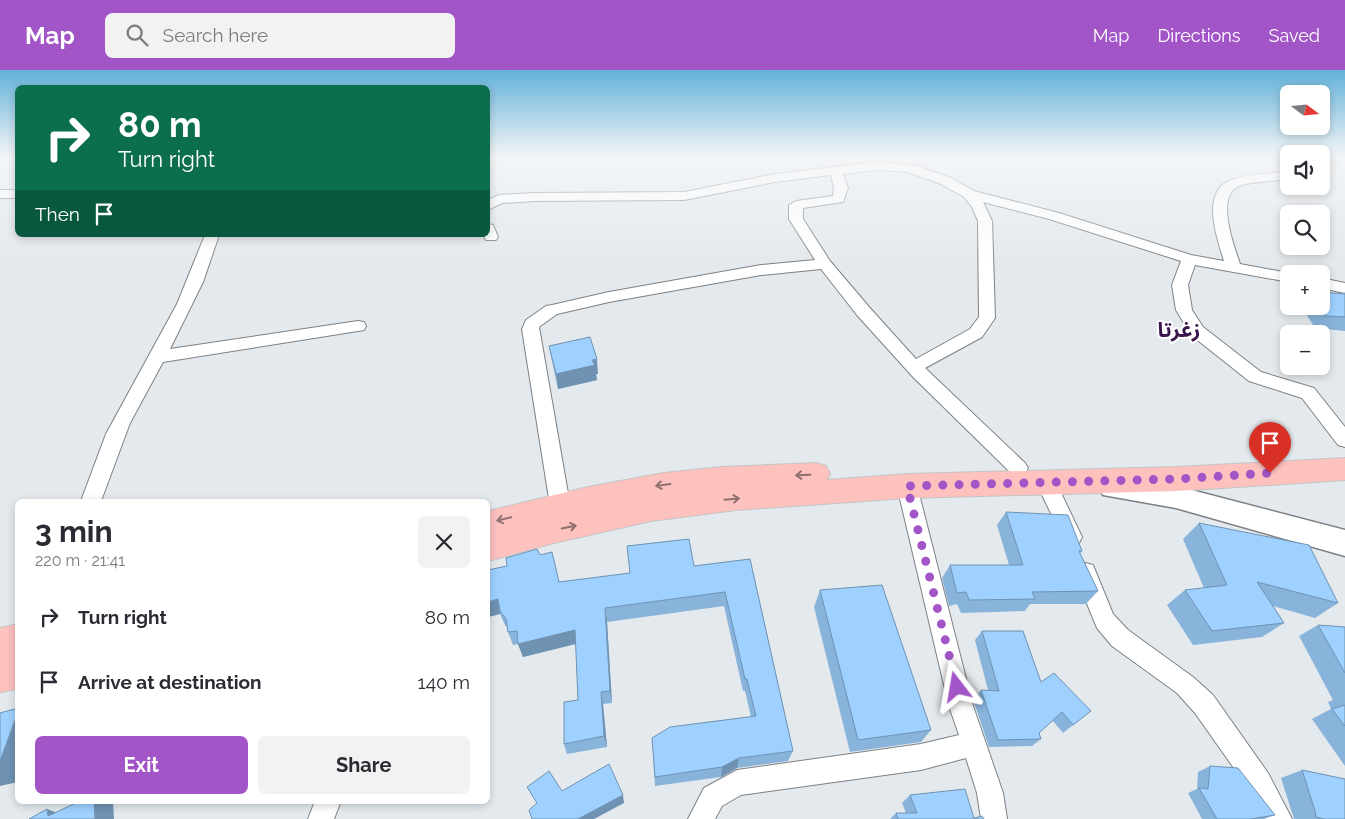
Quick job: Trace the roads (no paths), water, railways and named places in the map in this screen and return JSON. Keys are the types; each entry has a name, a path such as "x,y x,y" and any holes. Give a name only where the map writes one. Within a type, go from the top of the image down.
{"main road":[{"path":"490,547 554,530 684,504 907,486 1057,482 1345,453"},
{"path":"490,522 560,505 642,488 711,479 1018,468 1171,470 1345,469"},
{"path":"1057,482 1176,497 1345,543"},
{"path":"0,644 15,641"},
{"path":"0,675 15,672"}],"street":[{"path":"490,205 499,199 684,196 701,192"},
{"path":"842,192 838,199 796,204 796,219 825,264 864,312 967,423 1018,468"},
{"path":"965,192 1054,216 1189,259 1280,275"},
{"path":"1223,192 1221,196 1220,210 1225,242 1234,267"},
{"path":"0,194 15,194"},
{"path":"914,367 976,333 987,318 985,222 979,206 969,194"},
{"path":"92,499 125,414 145,383 181,315 202,267 211,237"},
{"path":"1189,259 1180,284 1184,310 1196,331 1255,377 1308,393 1345,440"},
{"path":"560,505 530,329 532,324 552,310 609,297 761,270 825,264"},
{"path":"1330,285 1345,288"},
{"path":"158,357 358,326"},
{"path":"1057,482 1069,528 1105,621 1120,638 1185,685 1204,704 1258,782 1279,819"},
{"path":"907,486 961,706 990,793 994,819"},
{"path":"701,819 713,797 737,783 921,757 974,742"},
{"path":"321,819 327,804"}],"district":[{"name":"زغرتا","path":"1179,330"}]}
